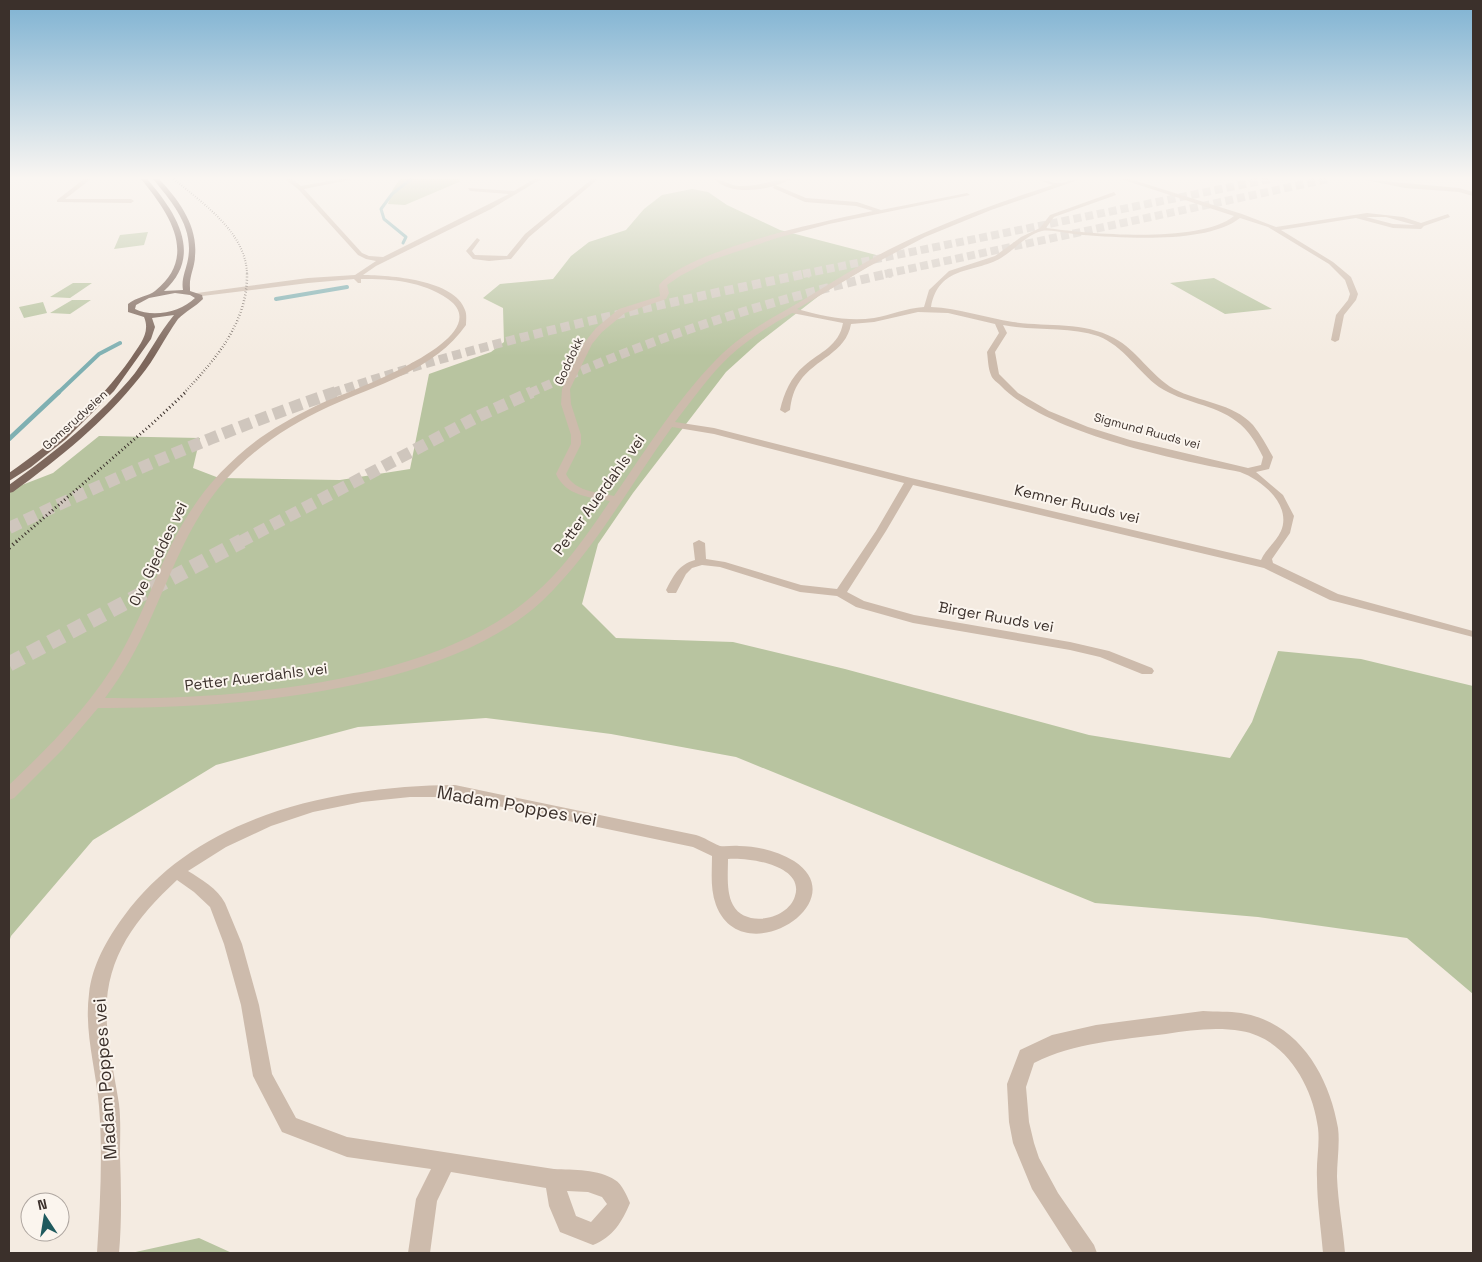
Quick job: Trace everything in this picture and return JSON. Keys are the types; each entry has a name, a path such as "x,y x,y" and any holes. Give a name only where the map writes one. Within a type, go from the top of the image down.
{"main road":[{"path":"155,294 187,292 197,298 182,310 147,315 133,312 131,307 136,301 155,294 168,285 175,275 180,259 180,238"},
{"path":"187,292 185,281 192,251 191,238"},
{"name":"Gomsrudveien","path":"9,490 73,442 108,409 139,373 166,328 182,310"},
{"name":"Gomsrudveien","path":"9,478 58,441 103,399 124,374 148,338 151,325 147,315"}],"street":[{"path":"344,238 364,257 384,260"},
{"path":"358,279 370,265 384,260 427,238"},
{"path":"477,240 469,251 473,257 488,259 510,258 515,249 526,238"},
{"name":"Goddokk","path":"616,498 578,491 568,485 561,474 563,466 576,444 576,435 566,404 566,388 588,343 595,334 622,311 663,297 662,287 665,282 698,264 771,238"},
{"name":"Petter Auerdahls vei","path":"95,703 172,703 301,690 369,677 423,661 490,631 525,608 544,592 566,569 669,424 701,383 728,353 757,330 864,266 920,238"},
{"path":"927,309 928,299 933,290 950,272 997,257 1023,238"},
{"path":"1290,238 1331,263 1348,279 1354,294 1352,300 1340,315 1335,340"},
{"path":"369,277 384,260"},
{"name":"Ove Gjeddes vei","path":"9,794 52,752 95,703 118,669 138,633 192,516 214,486 232,467 264,440 292,422 328,403 430,357 457,335 464,321 462,309 452,299 418,282 407,280 369,277 197,298"},
{"name":"Ove Gjeddes vei","path":"358,279 433,289"},
{"path":"792,310 846,322 874,320 911,310 927,309 998,322 1085,331 1110,339 1125,348 1157,383 1180,395 1229,411 1252,429 1268,456 1265,467 1248,471"},
{"path":"785,410 794,382 806,368 840,342 846,332 846,322"},
{"name":"Sigmund Ruuds vei","path":"998,322 1003,333 994,345 991,353 992,372 1002,386 1032,407 1057,419 1114,438 1248,471 1273,490 1286,508 1289,517 1284,535 1266,559 1268,565"},
{"name":"Kemner Ruuds vei","path":"669,424 714,431 910,481 1268,565 1334,597 1471,634"},
{"path":"840,593 881,532 910,481"},
{"path":"672,590 680,572 688,566 701,562 699,543"},
{"name":"Birger Ruuds vei","path":"701,562 720,564 800,588 840,593 860,604 913,619 1096,652 1147,671"},
{"name":"Madam Poppes vei","path":"108,1253 112,1218 109,1109 97,1013 100,978 111,950 126,922 150,894 176,871 238,834 281,816 344,798 386,792 455,791 487,796 696,841 720,852 746,853 776,859 794,869 804,884 804,895 799,908 787,919 768,926 742,924 728,912 721,894 720,852"},
{"path":"176,871 200,887 217,904 233,944 250,1005 263,1076 289,1125 347,1147 446,1160 554,1179"},
{"path":"1086,1253 1059,1215 1030,1162 1021,1133 1017,1114 1017,1083 1027,1057 1052,1044 1096,1034 1203,1020 1242,1022 1270,1031 1288,1045 1304,1064 1319,1091 1328,1129 1327,1178 1334,1253"},
{"path":"419,1253 428,1199 446,1160"}],"green space":[{"path":"119,238 146,238 144,245 114,249"},
{"path":"602,238 810,238 884,257 820,295 758,343 726,372 633,493 598,544 582,604 616,638 733,642 845,669 1089,735 1230,758 1252,722 1278,651 1361,659 1473,686 1473,994 1407,938 1258,917 1095,903 736,757 611,734 486,718 358,727 216,765 93,840 11,936 9,942 9,490 53,473 99,436 200,438 193,468 219,478 340,480 410,469 429,374 491,352 504,342 503,308 483,298 500,284 553,279 571,256 589,242"},
{"path":"1214,278 1272,309 1225,314 1170,283"},
{"path":"73,283 92,283 70,298 50,297"},
{"path":"72,300 91,300 70,314 50,313"},
{"path":"43,302 47,313 24,318 19,307"},
{"path":"199,1238 232,1253 131,1253"}],"waterway":[{"path":"403,243 406,238"},
{"path":"276,299 347,287"},
{"path":"58,393 99,354 120,343"},
{"path":"9,439 59,392"}],"tunnel":[{"path":"803,274 980,238"},
{"path":"885,274 1053,238"},
{"path":"332,393 391,374 509,341 629,312 809,273"},
{"path":"530,393 618,356 707,323 798,296 891,273"},
{"path":"9,528 171,455 253,422 336,392"},
{"path":"240,542 479,416 532,392"},
{"path":"9,664 242,541"}],"railway":[{"path":"235,238 245,259 247,274"},
{"path":"184,393 218,353 236,324 246,291 247,274"},
{"path":"16,542 186,392"},
{"path":"9,548 17,541"}]}
